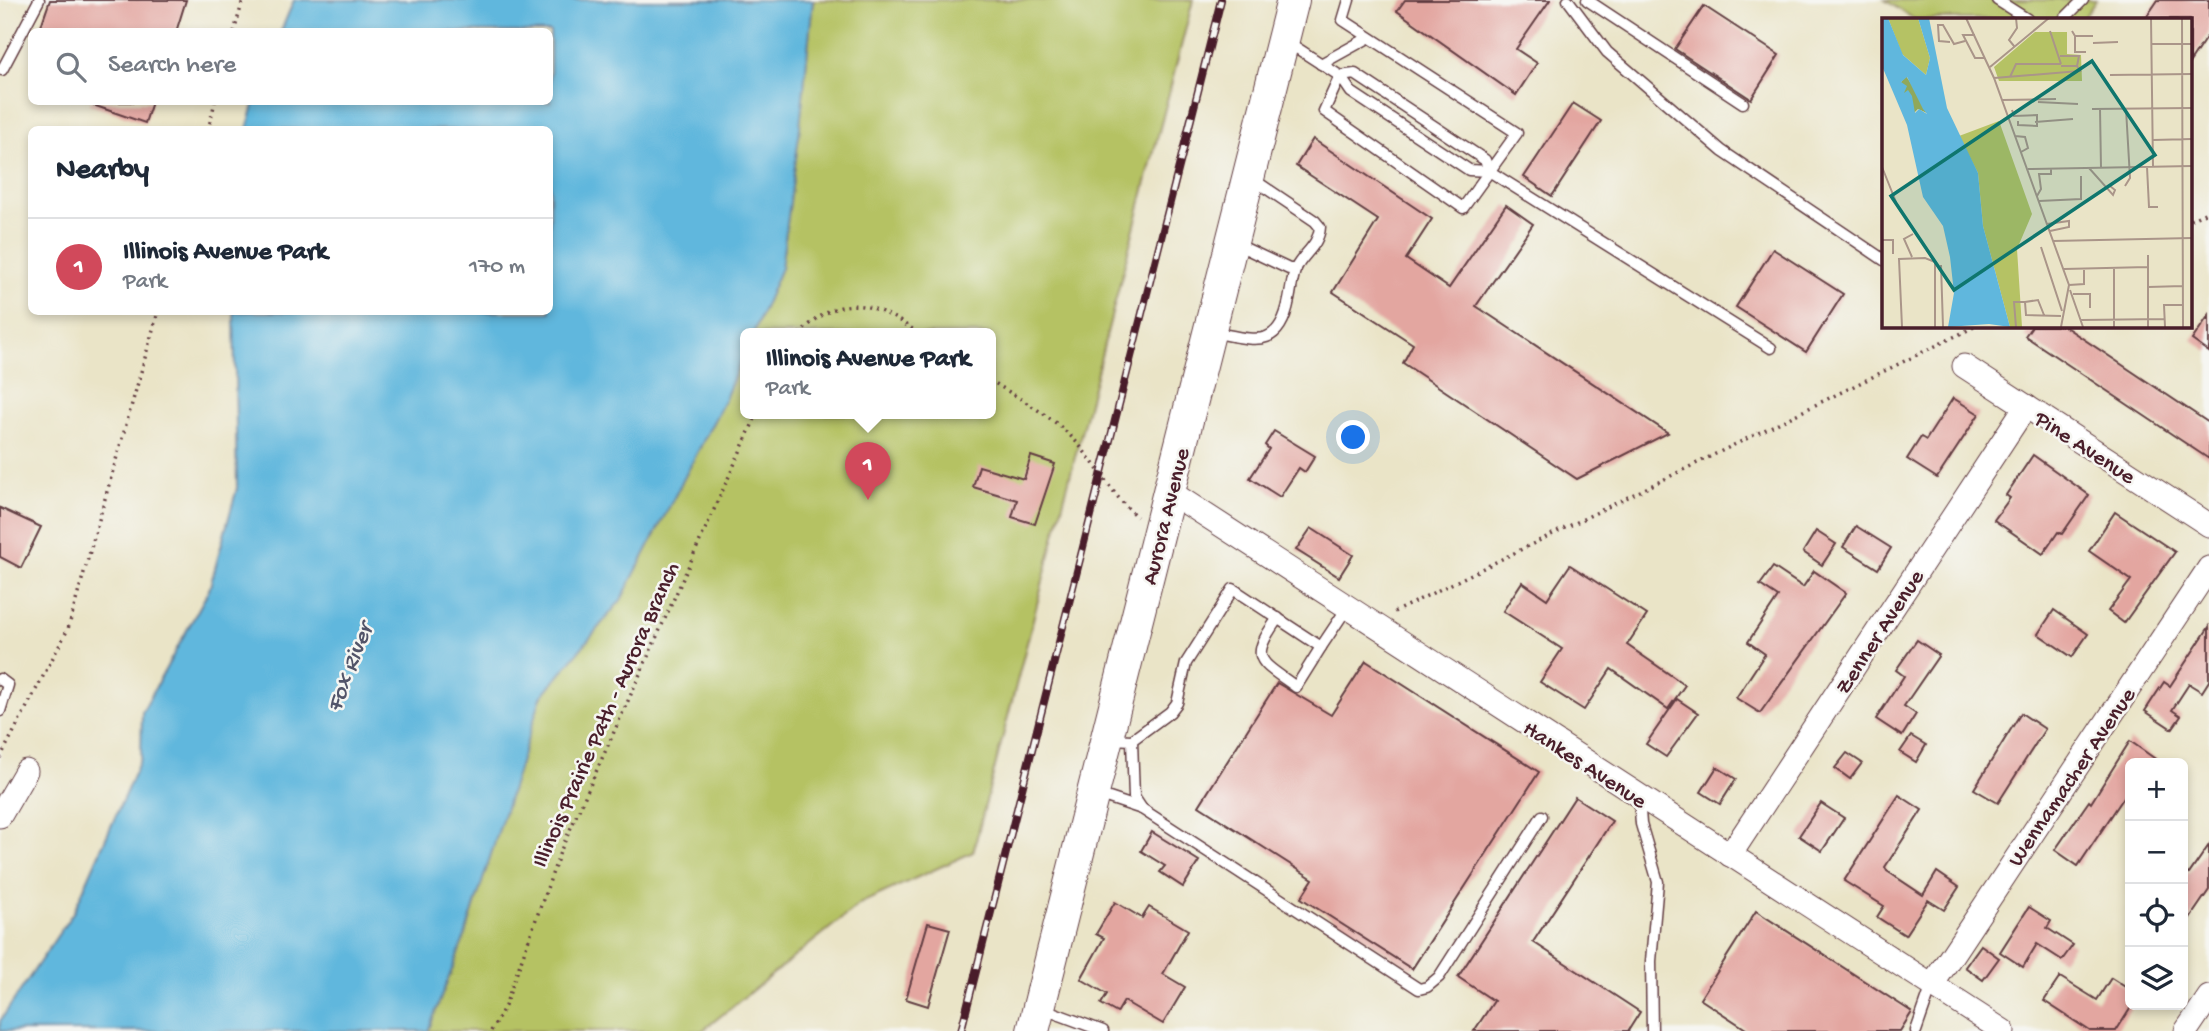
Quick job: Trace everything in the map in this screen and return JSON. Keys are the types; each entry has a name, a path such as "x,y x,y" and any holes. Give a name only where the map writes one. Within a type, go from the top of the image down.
{"main road":[{"name":"Aurora Avenue","path":"1036,1019 1092,792 1118,739 1160,531 1293,0"}],"street":[{"name":"Pine Avenue","path":"1964,366 2209,526"},
{"name":"Zenner Avenue","path":"1730,855 2026,406"},
{"name":"Hankes Avenue","path":"1170,492 1370,624 2004,1031"},
{"name":"Wennamacher Avenue","path":"1932,985 2209,568"},
{"path":"0,816 26,771"},
{"path":"2186,1031 2209,997"}],"lane":[{"path":"2,70 39,0"},
{"path":"1340,76 1324,111 1463,208 1517,133 1343,20 1349,0"},
{"path":"1568,0 1607,52 1723,151 1882,259"},
{"path":"1587,0 1743,103"},
{"path":"1997,0 2025,18"},
{"path":"2065,18 2083,0"},
{"path":"1321,64 1368,38"},
{"path":"1283,39 1340,76 1351,92 1469,170 1489,171 1771,348"},
{"path":"1340,76 1355,74 1485,160 1489,171"},
{"path":"1210,332 1266,339 1279,331 1284,323 1296,269 1319,237 1320,227 1248,176"},
{"path":"1232,242 1289,269 1296,269"},
{"path":"1142,808 1134,797 1118,739 1170,712 1177,703 1186,663 1233,589 1321,647"},
{"path":"1278,618 1262,641 1260,655 1265,665 1296,687 1346,608"},
{"path":"0,679 8,685 0,710"},
{"path":"1092,792 1142,808 1419,989 1427,987 1439,977 1542,816"},
{"path":"1639,797 1641,824 1658,882 1651,961 1652,1031"},
{"path":"1916,1031 1932,985"},
{"path":"1036,1019 1103,1031"}],"path":[{"path":"235,28 243,0"},
{"path":"209,126 214,105"},
{"path":"2192,219 2209,211"},
{"path":"805,328 816,317 843,304 867,306 898,319 911,328"},
{"path":"0,758 68,629 157,315"},
{"path":"1370,624 1974,327"},
{"path":"996,384 1059,425 1078,444 1124,506 1160,531"},
{"name":"Illinois Prairie Path - Aurora Branch","path":"491,1031 505,1006 560,852 755,419"}],"green space":[{"path":"813,0 1193,0 973,852 861,903 702,1031 428,1031 465,936 541,697 621,600 724,401 740,363 740,419 996,419 996,328 756,328 781,268 799,136"},
{"path":"1885,0 2096,0 2084,18 1912,18"}],"water":[{"name":"Fox River","path":"294,0 813,0 799,136 781,268 756,328 740,328 740,363 724,401 621,600 541,697 465,936 428,1031 0,1031 0,1021 74,911 141,758 142,712 209,590 237,488 234,315 553,315 553,126 248,126 254,105 553,105 553,28 282,28"}],"building":[{"path":"50,0 186,0 177,28 40,28"},
{"path":"1405,0 1550,0 1516,49 1537,63 1516,95 1397,11"},
{"path":"2158,0 2209,0 2209,33 2192,59 2192,18 2146,18"},
{"path":"1704,6 1779,55 1751,99 1675,49"},
{"path":"1573,103 1601,121 1552,196 1524,177"},
{"path":"93,105 151,105 145,123"},
{"path":"1313,139 1432,219 1406,259 1449,288 1506,205 1533,224 1476,306 1668,433 1577,479 1403,363 1413,344 1333,292 1378,220 1296,166"},
{"path":"1773,249 1843,294 1806,352 1736,307"},
{"path":"2209,315 2209,352 2192,340"},
{"path":"2031,327 2065,327 2209,423 2209,459 2025,336"},
{"path":"1953,398 1979,414 1937,478 1907,459 1921,437 1926,440"},
{"path":"1274,431 1315,456 1305,472 1299,468 1280,497 1250,478 1269,449 1265,445"},
{"path":"2033,455 2089,495 2062,534 2058,532 2043,554 1994,520 2010,498 2006,495"},
{"path":"1031,456 1055,464 1035,524 1012,517 1017,500 973,487 979,466 1024,479"},
{"path":"0,508 41,527 21,568 0,557"},
{"path":"2115,512 2175,552 2124,623 2108,611 2131,580 2089,551"},
{"path":"1856,526 1891,548 1878,569 1843,547"},
{"path":"1311,528 1353,555 1339,577 1296,550"},
{"path":"1816,531 1836,544 1822,565 1803,552"},
{"path":"1570,565 1647,615 1627,645 1685,685 1668,709 1611,669 1584,710 1540,682 1562,649 1503,611 1522,582 1547,599"},
{"path":"1773,567 1803,587 1814,571 1846,593 1760,713 1736,698 1765,654 1748,642 1778,597 1760,585"},
{"path":"2054,610 2088,634 2072,657 2038,634"},
{"path":"2209,627 2209,681 2202,692 2189,684 2172,710 2181,716 2172,729 2145,711 2164,682 2170,686"},
{"path":"1917,640 1939,655 1904,706 1916,714 1902,736 1876,719 1904,676 1896,670"},
{"path":"1366,661 1539,772 1412,969 1301,898 1313,879 1199,806 1277,683 1331,715"},
{"path":"1677,699 1698,713 1666,757 1646,744"},
{"path":"2021,713 2045,729 1998,803 1974,789"},
{"path":"1911,736 1926,745 1916,762 1900,752"},
{"path":"2130,741 2154,758 2125,758 2125,796 2078,866 2055,850 2089,801 2091,803"},
{"path":"1847,753 1862,763 1850,779 1835,768"},
{"path":"1717,767 1736,779 1720,804 1701,792"},
{"path":"1899,795 1922,810 1885,867 1887,871 1923,895 1937,872 1959,887 1944,910 1928,900 1905,935 1877,917 1884,906 1844,881"},
{"path":"1575,797 1612,821 1533,942 1640,1012 1628,1031 1474,1031 1494,1001 1458,977"},
{"path":"1821,803 1844,818 1822,851 1799,836"},
{"path":"1152,832 1199,861 1183,887 1160,872 1165,866 1141,851"},
{"path":"2209,845 2209,890 2188,921 2188,873"},
{"path":"1115,902 1142,918 1149,907 1188,930 1163,974 1185,987 1163,1024 1124,1001 1117,1013 1101,1004 1107,994 1081,979 1104,938 1096,934"},
{"path":"2029,907 2051,921 2047,928 2073,945 2062,960 2037,944 2023,967 2000,952"},
{"path":"1756,911 1912,1012 1900,1031 1749,1031 1700,999"},
{"path":"928,923 950,929 928,1006 906,999"},
{"path":"1981,945 1999,958 1983,980 1965,967"},
{"path":"2060,977 2097,1000 2111,978 2125,987 2125,1010 2129,1010 2116,1031 2090,1031 2044,1001"}],"railway":[{"path":"961,1031 1221,0"}],"place":[{"name":"Illinois Avenue Park","path":"868,500"}]}
